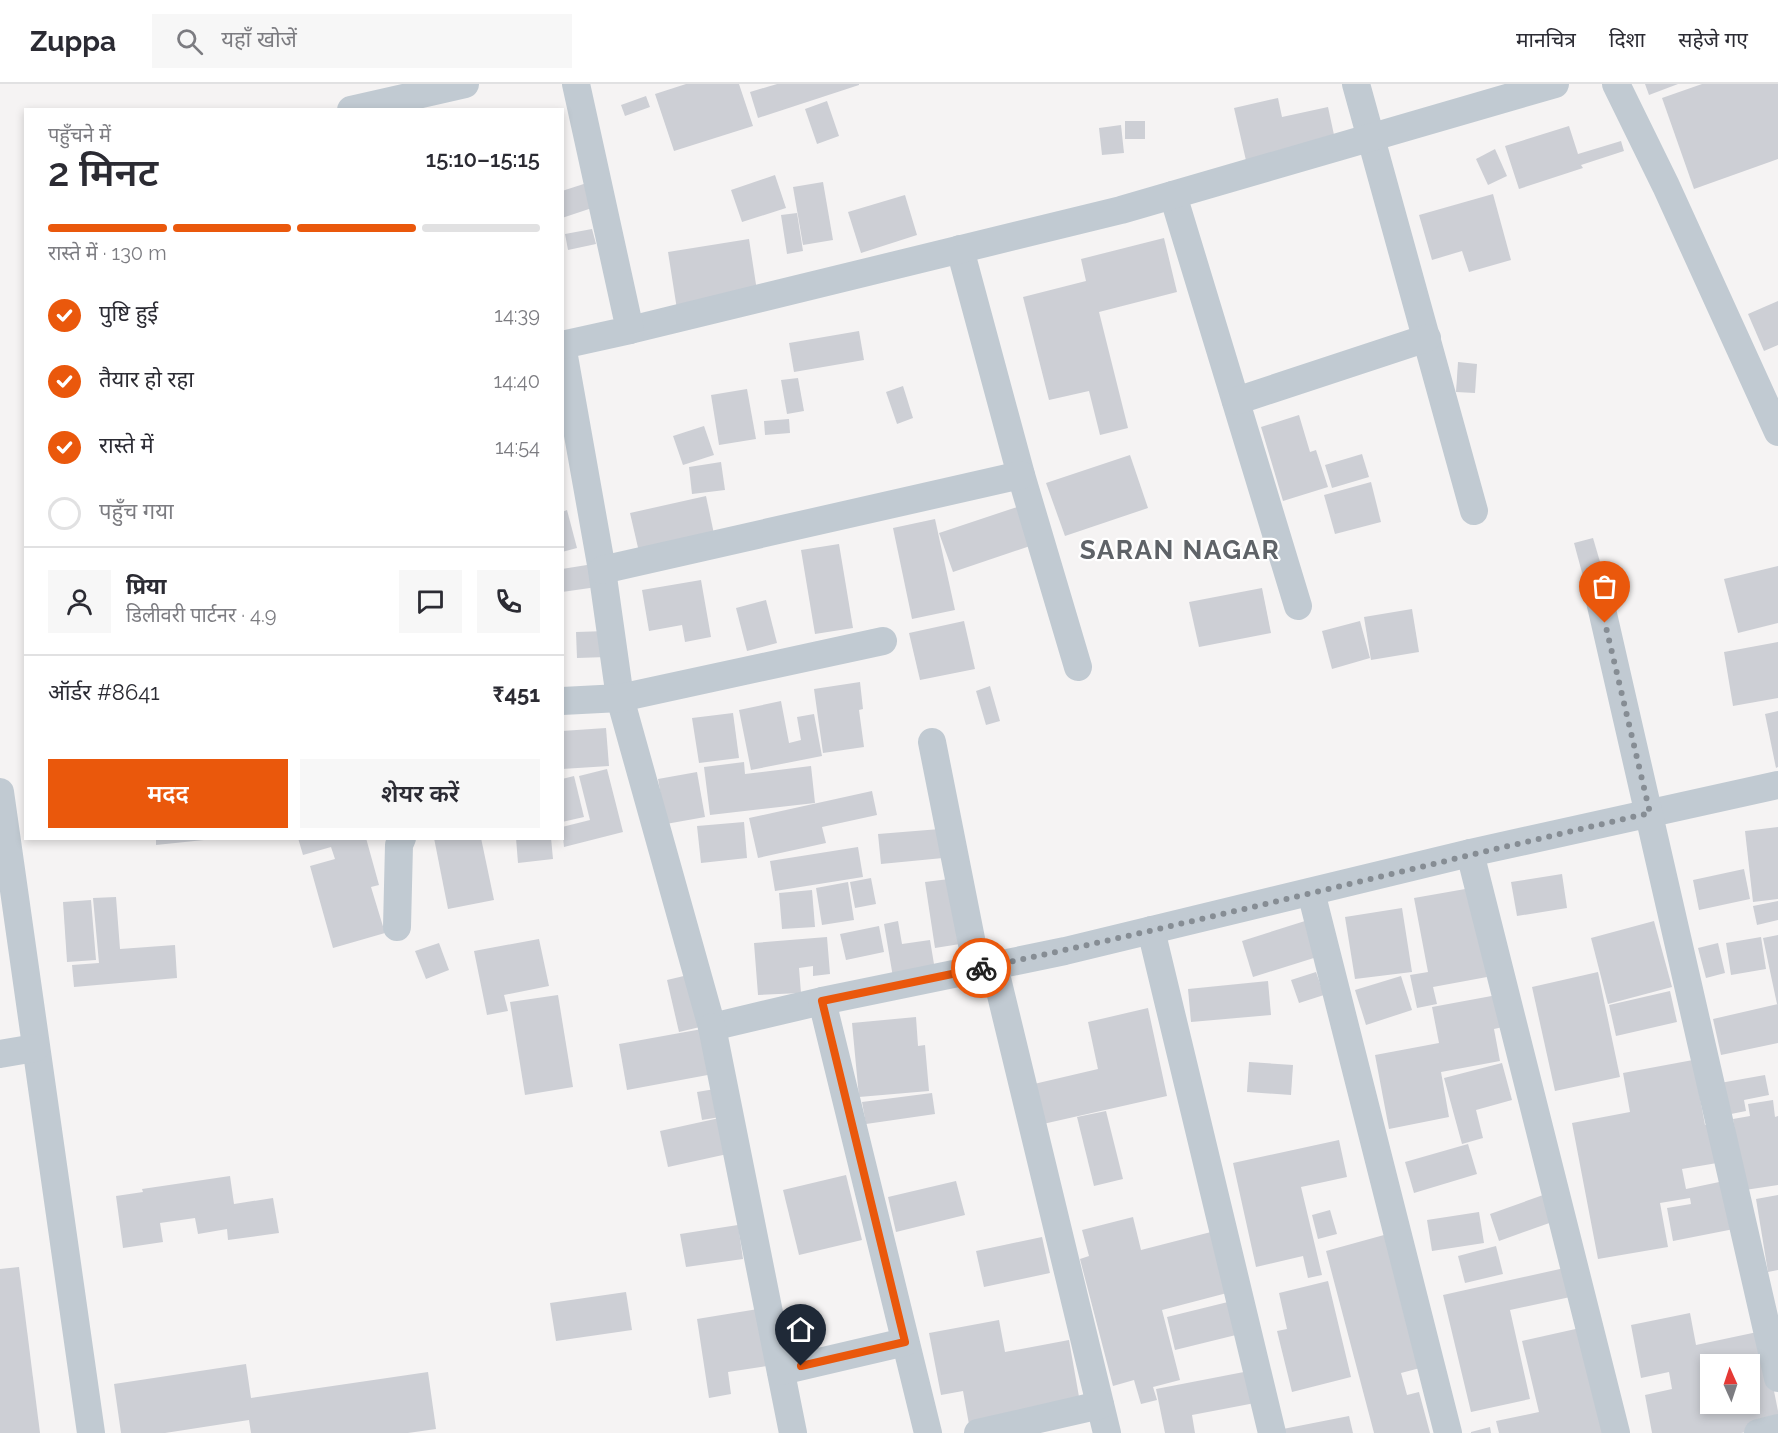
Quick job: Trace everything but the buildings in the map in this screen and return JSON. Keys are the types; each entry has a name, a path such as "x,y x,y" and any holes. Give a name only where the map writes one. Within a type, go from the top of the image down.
{"street":[{"path":"360,108 465,84"},
{"path":"576,84 630,330"},
{"path":"1356,84 1373,138 1474,511"},
{"path":"564,345 1173,195 1555,84"},
{"path":"1616,84 1666,186 1778,432"},
{"path":"1173,195 1298,606"},
{"path":"960,249 1021,475 1078,667"},
{"path":"1236,401 1427,338"},
{"path":"564,356 602,570 620,698 712,1027 793,1433"},
{"path":"602,570 1021,475"},
{"path":"1600,602 1778,1378"},
{"path":"564,700 620,698 884,641"},
{"path":"932,742 985,967 1107,1433"},
{"path":"712,1027 1151,930 1470,853 1778,784"},
{"path":"0,792 91,1433"},
{"path":"397,927 399,845 401,840"},
{"path":"1470,853 1616,1433"},
{"path":"1311,892 1448,1433"},
{"path":"1151,930 1272,1433"},
{"path":"822,1001 927,1433"},
{"path":"0,1054 35,1048"},
{"path":"781,1371 905,1342"},
{"path":"978,1433 1100,1405"},
{"path":"1758,1433 1778,1428"}],"way so far":[{"path":"981,968 1065,951 1470,853 1650,813 1605,623"}],"district":[{"name":"SARAN NAGAR","path":"1180,550"}],"route":[{"path":"801,1366 905,1342 822,1001 981,968"}]}
